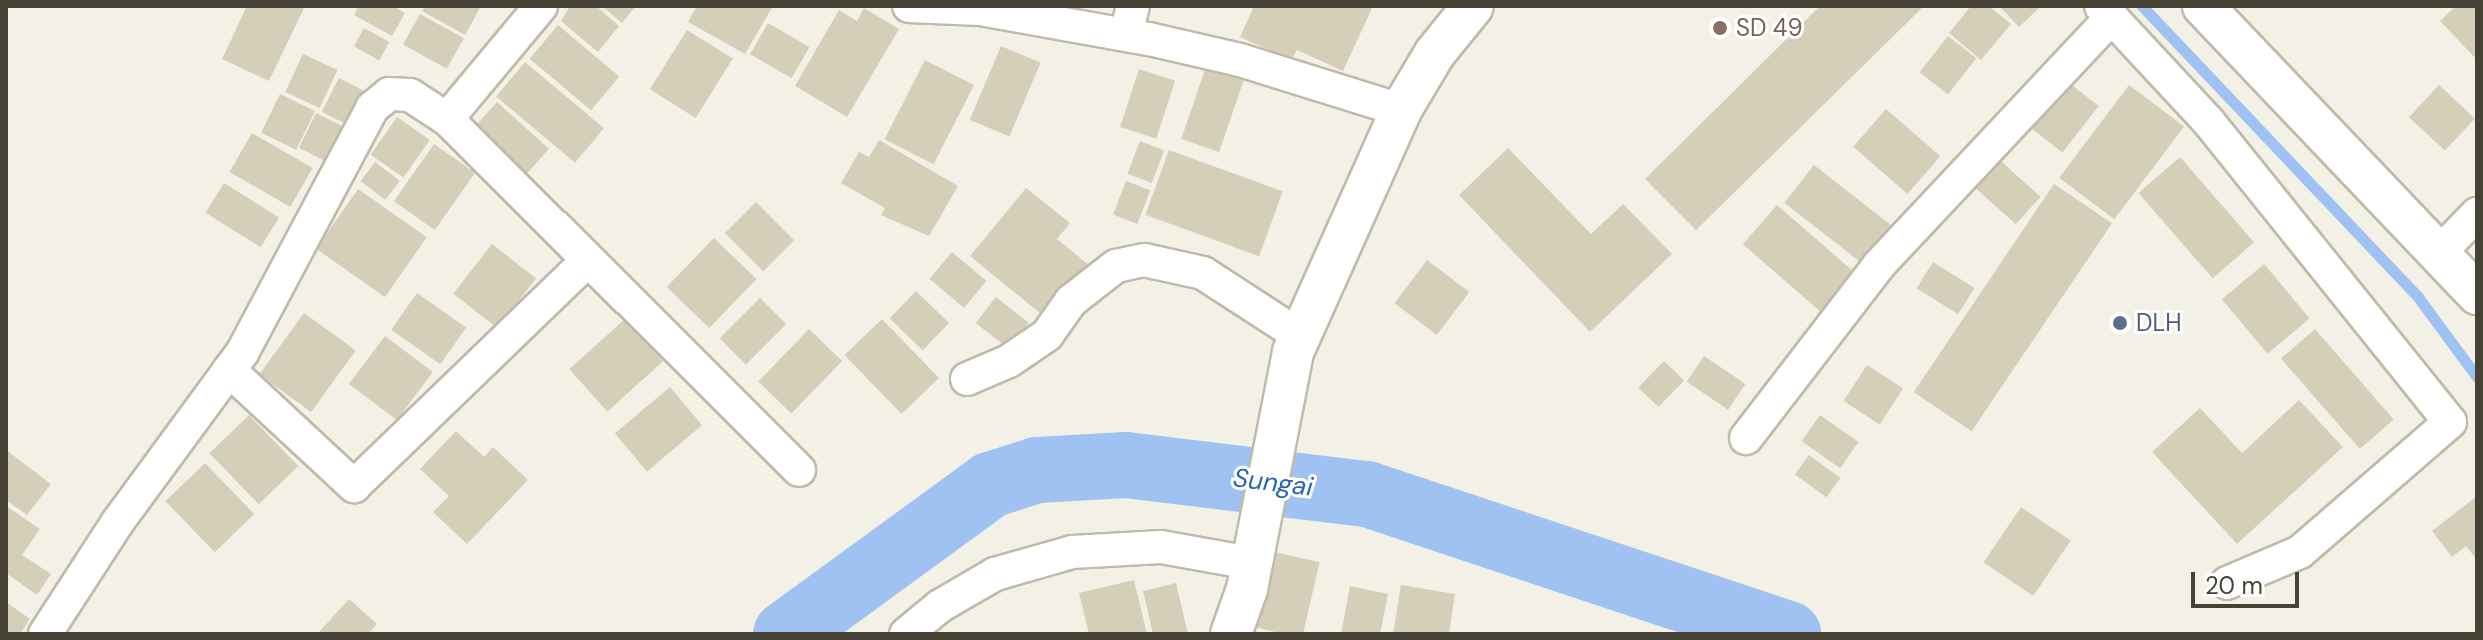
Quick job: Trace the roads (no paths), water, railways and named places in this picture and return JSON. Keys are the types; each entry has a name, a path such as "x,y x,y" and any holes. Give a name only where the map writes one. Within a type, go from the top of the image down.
{"street":[{"path":"447,119 541,6"},
{"path":"909,6 1130,20 1240,60 1401,110"},
{"path":"1231,634 1252,554 1297,344 1401,110 1435,53 1473,6"},
{"path":"2203,6 2441,251 2477,294"},
{"path":"1746,438 1879,265 2107,12 2208,121 2450,422 2300,552 2227,583"},
{"path":"45,634 117,523 229,370 372,108 389,94 410,95 447,119 799,470"},
{"path":"2441,251 2477,214"},
{"path":"229,370 354,486 588,260"},
{"path":"967,379 1009,361 1047,335 1071,301 1116,266 1144,260 1203,273 1297,344"},
{"path":"906,634 940,606 995,574 1072,552 1161,547 1252,554"}],"waterway":[{"path":"2142,6 2418,297 2477,377"},
{"name":"Sungai","path":"786,634 990,485 1037,470 1126,465 1367,494 1788,634"}],"place":[{"name":"SD 49","path":"1720,28"},
{"name":"DLH","path":"2120,323"}]}
